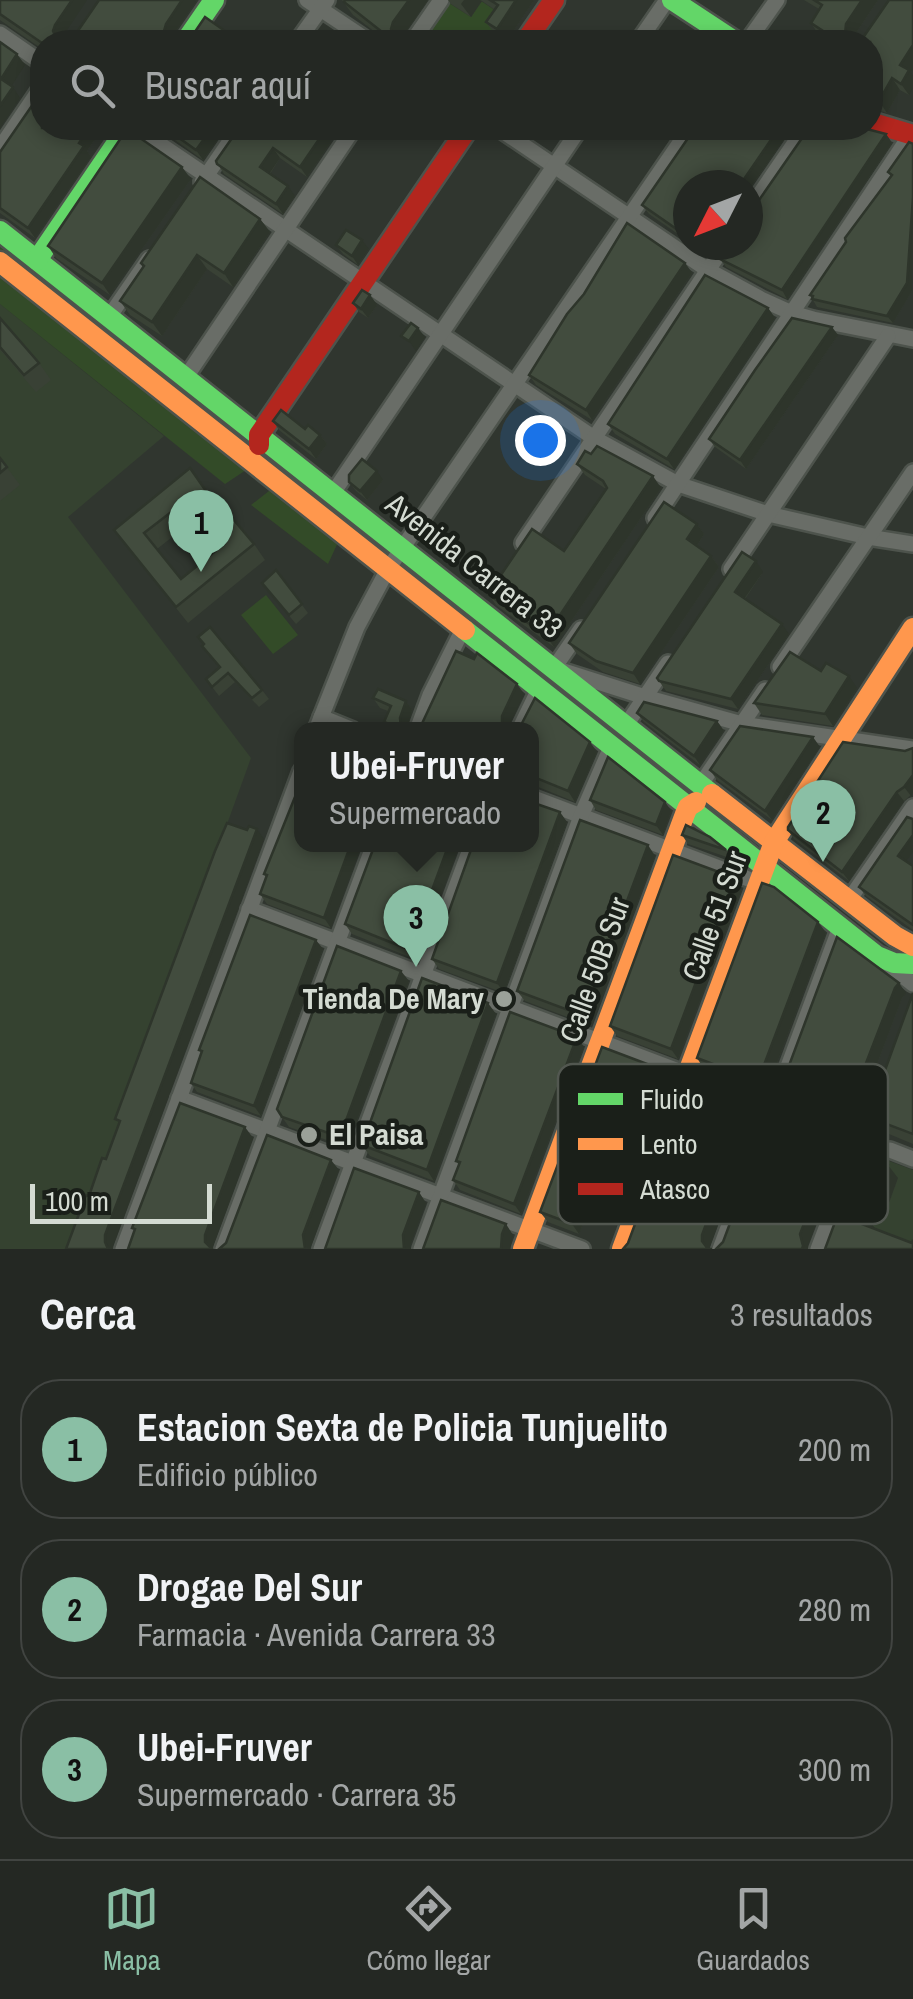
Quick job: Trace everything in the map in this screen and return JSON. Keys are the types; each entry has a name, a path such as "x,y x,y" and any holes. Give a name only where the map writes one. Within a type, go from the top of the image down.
{"main road":[{"path":"193,30 214,0"},
{"path":"533,30 554,0"},
{"path":"670,0 717,30"},
{"path":"883,126 912,134"},
{"path":"37,260 120,140"},
{"path":"259,467 259,435 460,140"},
{"name":"Avenida Carrera 33","path":"0,231 481,605 554,668 774,842 913,946"},
{"name":"Avenida Carrera 33","path":"0,262 688,807 762,875 878,956 913,964"},
{"name":"Calle 51 Sur","path":"692,1064 774,842 913,628"},
{"path":"688,807 705,800 727,805"},
{"name":"Calle 50B Sur","path":"592,1064 688,807"},
{"name":"Calle 50B Sur","path":"527,1239 558,1155"},
{"name":"Calle 51 Sur","path":"622,1249 631,1224"}],"street":[{"path":"420,30 441,0"},
{"path":"647,30 670,0"},
{"path":"756,30 777,0"},
{"path":"304,30 318,3 354,30"},
{"path":"0,34 30,55"},
{"path":"0,148 30,104"},
{"path":"646,531 912,134"},
{"path":"154,140 594,438 678,484 768,514 913,544"},
{"path":"196,190 231,140"},
{"path":"186,378 346,140"},
{"path":"516,140 708,270 761,300 792,313 913,339"},
{"path":"333,493 572,140"},
{"path":"319,722 357,627 388,569 682,140"},
{"path":"763,189 797,140"},
{"path":"109,317 155,250"},
{"path":"516,553 715,260"},
{"path":"727,575 888,336"},
{"path":"701,784 913,472"},
{"path":"593,610 554,668 742,724 913,750"},
{"path":"420,722 463,629"},
{"path":"626,725 676,652"},
{"path":"523,722 539,689"},
{"path":"421,1249 581,816 612,746"},
{"path":"123,1249 294,789"},
{"path":"539,800 672,850 762,875"},
{"path":"849,900 913,807"},
{"path":"223,1249 371,852"},
{"path":"321,1249 469,852"},
{"path":"249,910 660,1064"},
{"path":"789,1064 840,927"},
{"path":"878,956 913,984"},
{"path":"179,1098 440,1196 527,1239 582,1249"},
{"path":"890,1150 913,1159"},
{"path":"720,1249 729,1224"},
{"path":"818,1249 827,1224"}],"shaded area":[{"path":"0,304 164,436 68,517 251,758 73,1249 0,1249"},
{"path":"888,1161 913,1170 913,1249 829,1249 838,1224 888,1224"}],"green space":[{"path":"481,1 507,18 506,30 431,30 449,3 471,17"},
{"path":"0,241 251,434 247,447 0,254"},
{"path":"0,272 249,468 225,484 0,304"},
{"path":"274,487 340,538 328,564 251,505"},
{"path":"409,562 694,787 686,797 403,572"},
{"path":"266,595 298,635 273,654 241,615"}],"building":[{"path":"0,0 72,0 53,30 30,30 30,35 0,14"},
{"path":"99,0 182,0 164,30 78,30"},
{"path":"409,0 391,30 380,30 344,2"},
{"path":"490,0 516,0 497,29 486,22 498,5"},
{"path":"814,0 862,0 845,30 822,30 811,23 822,5"},
{"path":"889,0 913,0 913,45 900,65 909,70 901,84 892,78 883,94 883,30 868,30"},
{"path":"205,17 224,30 196,30"},
{"path":"0,42 17,54 1,79 13,87 0,106"},
{"path":"30,108 30,140 81,140 79,143 84,146 28,228 0,208 0,152"},
{"path":"120,140 143,140 182,167 102,283 48,246"},
{"path":"182,140 203,140 196,150"},
{"path":"231,140 319,140 300,167 273,148 260,167 288,186 276,204 216,161"},
{"path":"687,140 771,140 750,170 673,170 673,227 642,205"},
{"path":"801,140 882,140 782,290 722,260 763,260 763,194"},
{"path":"909,142 913,144 913,197 907,283 887,316 812,299 810,295 845,238 892,175 888,172"},
{"path":"200,177 260,219 224,273 197,255 152,322 120,301"},
{"path":"627,223 673,255 673,260 685,263 586,410 529,375"},
{"path":"346,230 362,240 352,256 336,245"},
{"path":"705,275 768,308 667,459 608,424"},
{"path":"362,290 370,295 361,309 353,303"},
{"path":"0,318 39,363 24,375 0,347"},
{"path":"792,318 832,327 740,460 709,439"},
{"path":"411,323 418,328 409,341 401,336"},
{"path":"281,410 305,429 308,425 320,435 309,449 273,421"},
{"path":"597,446 653,476 546,636 488,594 532,529 564,551 607,488 577,464 585,451 591,454"},
{"path":"362,459 377,471 360,491 349,482 349,475"},
{"path":"190,468 215,504 218,501 254,544 176,607 114,530","holes":["192,496 205,511 201,515 224,544 181,579 144,533"]},
{"path":"664,502 697,524 687,539 711,556 633,673 596,661 569,643"},
{"path":"742,552 756,561 735,592 782,624 731,699 659,681 657,678"},
{"path":"276,570 302,604 289,615 262,583"},
{"path":"210,627 262,690 252,698 228,673 212,687 206,679 220,667 198,637"},
{"path":"456,651 474,659 477,653 517,684 502,722 423,722"},
{"path":"790,652 821,671 826,663 849,676 825,714 754,703"},
{"path":"378,689 406,701 400,722 384,722 391,706 373,698"},
{"path":"535,698 590,742 568,791 539,779 539,722 523,722"},
{"path":"644,702 717,721 694,756 637,713"},
{"path":"740,726 813,737 765,811 710,770"},
{"path":"843,742 905,751 913,748 913,775 842,872 788,827"},
{"path":"608,757 665,802 656,825 590,800"},
{"path":"294,799 294,852 348,852 324,918 260,894 267,875 264,874"},
{"path":"539,805 560,812 497,983 432,959 470,852 539,852"},
{"path":"907,817 913,819 913,835 898,856 913,866 913,925 859,887"},
{"path":"580,820 648,845 584,1016 517,991"},
{"path":"227,823 257,829 105,1235 108,1249 66,1249 102,1158 106,1159 120,1121 115,1119"},
{"path":"686,825 710,837 726,850 682,835"},
{"path":"372,852 446,852 410,950 345,924"},
{"path":"673,855 735,878 671,1049 610,1026"},
{"path":"762,883 774,887 818,922 764,1064 713,1064 697,1058"},
{"path":"250,915 316,940 254,1106 191,1083 202,1051 199,1050"},
{"path":"837,937 899,983 866,1064 790,1064"},
{"path":"337,946 401,971 340,1137 282,1117 277,1109"},
{"path":"422,978 488,1003 427,1170 362,1145"},
{"path":"913,993 913,1134 888,1125 887,1064"},
{"path":"510,1012 577,1037 567,1064 558,1064 558,1087 514,1204 453,1180 460,1162 456,1161"},
{"path":"602,1047 647,1064 596,1064"},
{"path":"180,1103 245,1127 205,1235 205,1242 212,1249 128,1249 135,1229 132,1228"},
{"path":"267,1135 331,1160 303,1235 305,1249 219,1249 226,1243"},
{"path":"558,1164 558,1219 540,1212"},
{"path":"354,1168 419,1192 403,1235 404,1249 325,1249"},
{"path":"441,1200 506,1224 501,1249 423,1249"},
{"path":"635,1224 706,1224 702,1241 708,1249 623,1249"},
{"path":"730,1224 804,1224 800,1234 802,1249 716,1249"},
{"path":"834,1224 862,1224 912,1243 913,1240 913,1249 825,1249"}],"traffic: fast":[{"path":"193,30 214,0"},
{"path":"672,0 718,30"},
{"path":"37,260 119,140"},
{"path":"0,231 712,794"},
{"path":"465,630 877,956 894,963 913,964"}],"traffic: slow":[{"path":"0,262 465,630"},
{"path":"691,1064 774,842 913,628"},
{"path":"712,794 913,946"},
{"path":"592,1064 685,814 696,802"},
{"path":"523,1249 558,1155"},
{"path":"622,1249 631,1224"}],"traffic: jam":[{"path":"533,30 554,0"},
{"path":"883,126 913,135"},
{"path":"259,445 259,435 460,140"}],"place":[{"name":"Estacion Sexta de Policia Tunjuelito","path":"201,572"},
{"name":"Drogae Del Sur","path":"823,862"},
{"name":"Ubei-Fruver","path":"416,967"},
{"name":"Tienda De Mary","path":"504,999"},
{"name":"El Paisa","path":"309,1135"}]}
